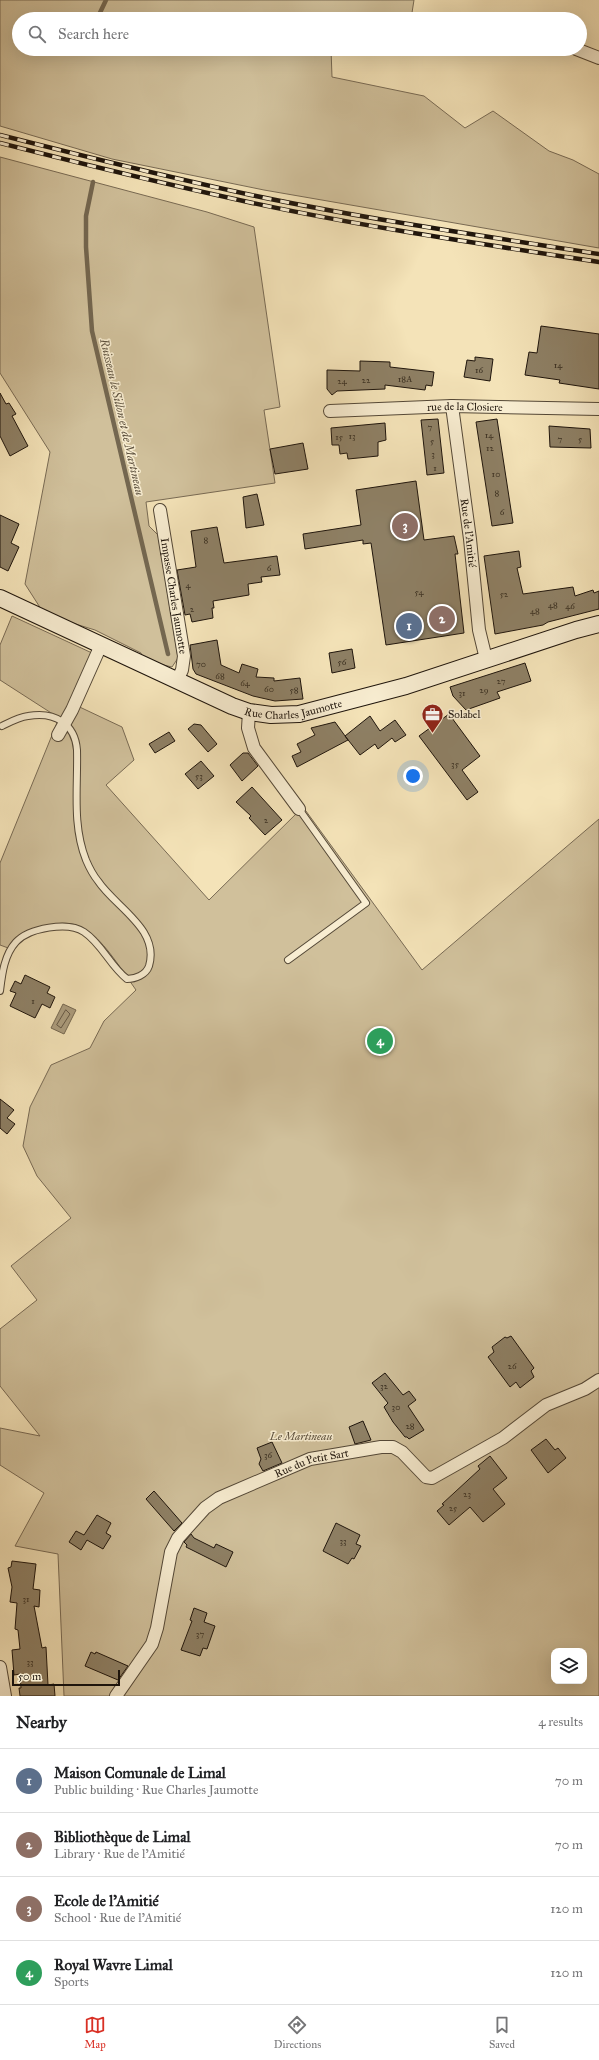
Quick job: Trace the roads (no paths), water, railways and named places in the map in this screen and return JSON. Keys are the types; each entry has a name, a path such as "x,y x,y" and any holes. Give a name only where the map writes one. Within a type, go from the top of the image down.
{"main road":[{"name":"Rue Charles Jaumotte","path":"0,598 232,706 249,712 271,715 299,714 384,693 486,659 599,624"}],"street":[{"path":"587,53 599,58"},
{"name":"rue de la Closiere","path":"330,411 452,406 599,409"},
{"name":"Rue de l'Amitié","path":"452,406 480,630 486,659"},
{"name":"Impasse Charles Jaumotte","path":"160,510 184,656 182,670 177,681"},
{"path":"58,735 101,645"},
{"path":"249,712 248,728 254,748 299,809"},
{"name":"Rue du Petit Sart","path":"116,1696 152,1644 157,1628 170,1552 178,1538 205,1508 219,1498 310,1459 381,1447 393,1447 402,1452 426,1477 432,1478 503,1438 546,1405 585,1389 599,1380"},
{"path":"0,1667 5,1696"}],"lane":[{"path":"0,991 4,964 16,942 39,929 63,925 84,932 102,950 118,973 127,979 136,978 147,969 151,957 148,943 141,927 98,882 86,860 77,827 76,738 72,731 56,718 43,715 28,716 2,726"},
{"path":"288,960 366,903 299,809"}],"water":[{"path":"63,1004 76,1010 64,1034 51,1028"}],"waterway":[{"name":"Ruisseau le Sillon et de Martineau","path":"100,12 106,0"},
{"name":"Ruisseau le Sillon et de Martineau","path":"93,182 86,216 86,247 92,331 168,654"}],"railway":[{"path":"0,135 157,174 294,204 425,227 599,254"},
{"path":"0,143 155,181 292,211 423,235 599,262"}],"place":[{"name":"Ecole de l'Amitié","path":"405,526"},
{"name":"Bibliothèque de Limal","path":"442,619"},
{"name":"Maison Comunale de Limal","path":"409,626"},
{"name":"Solabel","path":"432,734"},
{"name":"Royal Wavre Limal","path":"380,1041"}],"park label":[{"name":"Le Martineau","path":"301,1436"}]}
